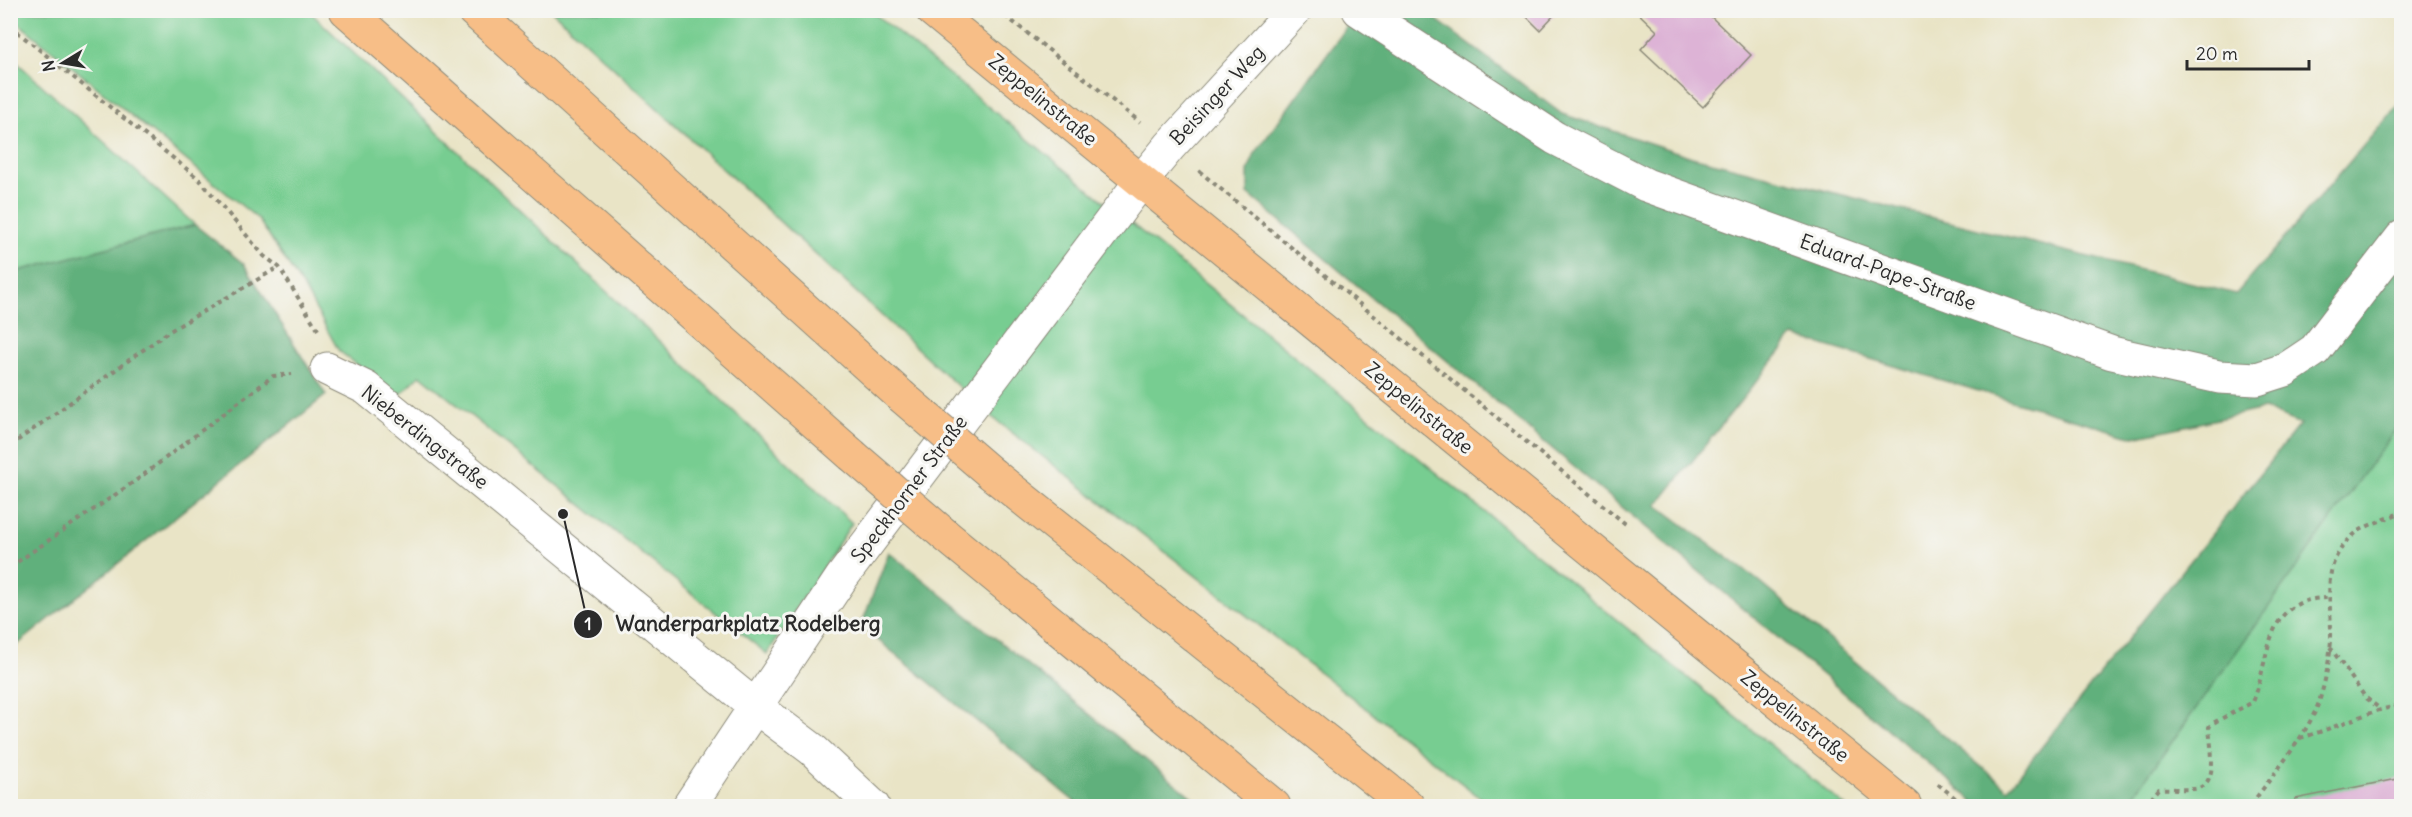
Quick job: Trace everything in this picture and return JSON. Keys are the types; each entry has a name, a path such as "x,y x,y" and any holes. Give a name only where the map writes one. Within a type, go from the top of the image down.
{"main road":[{"path":"346,10 945,535 1274,807"},
{"path":"473,10 900,395 992,474 1408,807"},
{"name":"Zeppelinstraße","path":"932,10 1905,807"}],"street":[{"name":"Beisinger Weg","path":"1142,180 1170,146 1295,10"},
{"name":"Eduard-Pape-Straße","path":"1359,10 1555,138 1646,185 2112,352 2220,377 2257,379 2285,370 2314,350 2402,237"},
{"name":"Speckhorner Straße","path":"689,807 842,577 1142,180"},
{"name":"Nieberdingstraße","path":"327,369 366,388 756,707 812,749 873,807"}],"path":[{"path":"998,10 1170,146 1636,533"},
{"path":"10,26 200,179 264,256 279,267 331,353 327,369 273,376 138,479 10,567"},
{"path":"10,447 168,332 279,267"},
{"path":"2255,807 2256,798 2299,739 2318,704 2329,647 2330,573 2340,549 2357,532 2402,512"},
{"path":"2145,807 2159,789 2192,790 2202,787 2209,780 2212,768 2210,727 2221,718 2253,702 2275,625 2288,610 2300,603 2311,598 2328,598"},
{"path":"2329,647 2365,697 2380,709"},
{"path":"2299,739 2380,709 2402,705"},
{"path":"1938,784 1965,807"}],"green space":[{"path":"10,11 309,11 852,523 767,654 420,375 399,396 339,351 305,290 258,219 11,17"},
{"path":"552,11 871,11 1845,806 1491,806 987,413"},
{"path":"1358,11 1425,11 1562,114 1692,157 2236,294 2401,102 2401,422 2126,806 1979,806 1248,194 1248,172 1254,155","holes":["1793,336 2134,437 2264,409 2300,424 2008,789 1756,579 1657,505"]},
{"path":"11,57 195,225 11,273"},
{"path":"195,225 244,264 326,395 11,650 11,273"},
{"path":"2401,419 2401,806 2126,806"},
{"path":"889,552 1203,806 1080,806 861,626"}],"building":[{"path":"1520,10 1559,10 1540,30"},
{"path":"1635,10 1704,10 1751,55 1703,107 1641,49 1657,31"},
{"path":"2402,778 2402,806 2297,806 2295,799"}],"place":[{"name":"Wanderparkplatz Rodelberg","path":"563,514"}]}
